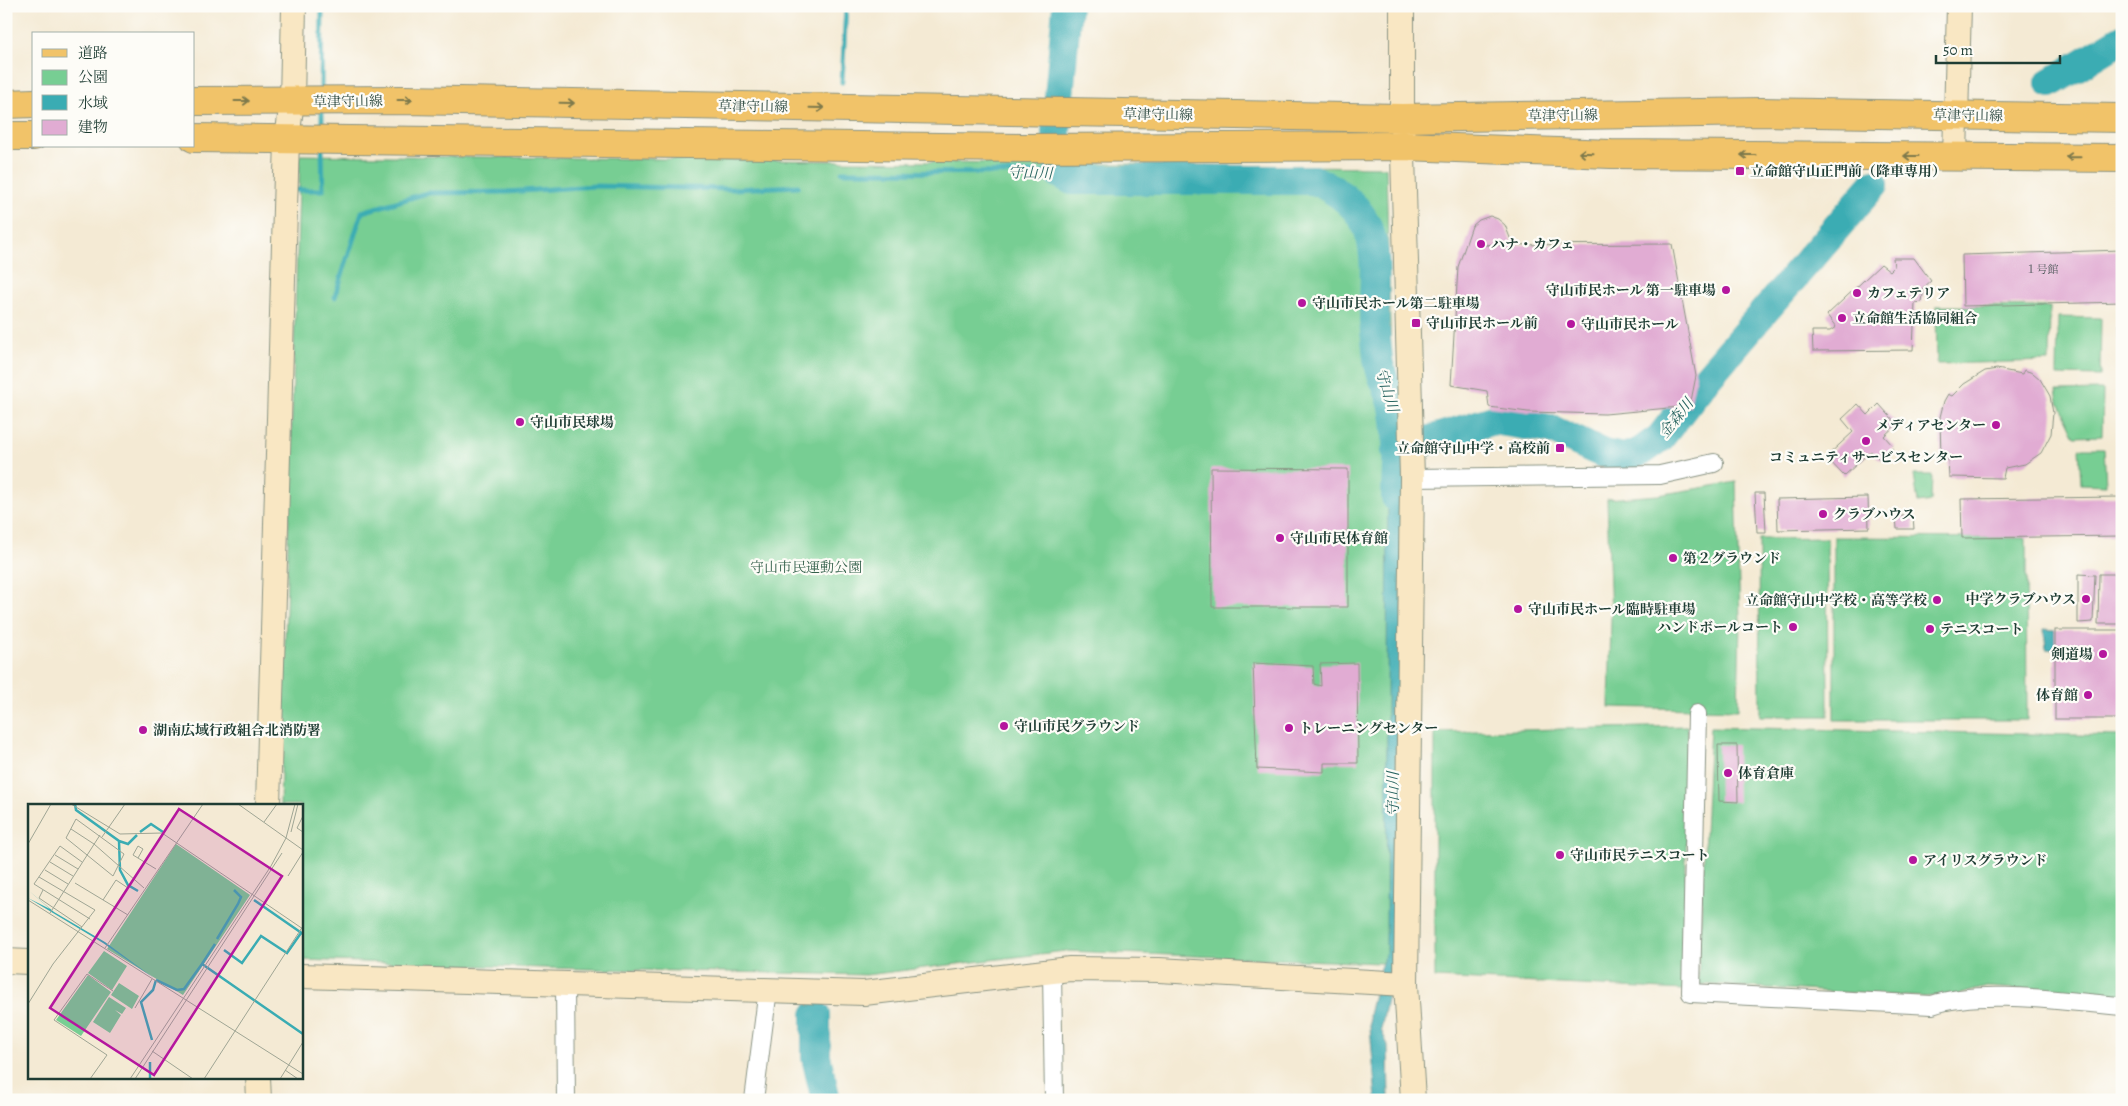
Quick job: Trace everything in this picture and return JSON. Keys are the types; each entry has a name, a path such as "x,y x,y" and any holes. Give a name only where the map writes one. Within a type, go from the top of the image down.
{"main road":[{"name":"草津守山線","path":"195,101 405,100 1402,118 1761,112 2122,118"},
{"path":"6,104 32,103"},
{"path":"6,136 32,136"},
{"path":"195,138 1022,148 1405,146 1612,154 2122,158"}],"street":[{"path":"268,804 287,139 292,101 294,6"},
{"path":"1402,6 1402,118 1405,146 1411,470 1406,984 1414,1100"},
{"path":"1955,156 1959,6"},
{"path":"1411,470 1660,475 1714,463"},
{"path":"1697,714 1691,993 1932,1005 1984,996 2122,1006"},
{"path":"6,961 28,962"},
{"path":"302,976 864,993 1070,970 1159,970 1406,984"},
{"path":"1052,972 1054,1100"},
{"path":"565,984 566,1100"},
{"path":"754,1100 768,989"},
{"path":"258,1078 259,1100"}],"green space":[{"name":"守山市民運動公園","path":"300,155 1386,167 1407,964 1065,951 866,975 544,968 302,960 302,804 280,804"},
{"path":"1936,306 2050,307 2049,361 1937,364"},
{"path":"2058,317 2101,318 2100,376 2057,375"},
{"path":"2103,390 2102,436 2075,437 2058,401 2056,391"},
{"path":"2079,448 2104,448 2106,485 2081,484"},
{"path":"1914,475 1932,475 1931,501 1918,503"},
{"name":"第２グラウンド","path":"1736,482 1740,621 1738,710 1609,707 1611,618 1607,499 1658,495"},
{"name":"テニスコート","path":"1834,537 2026,538 2027,720 1834,720"},
{"name":"ハンドボールコート","path":"1827,538 1828,716 1760,716 1759,539"},
{"name":"守山市民テニスコート","path":"1688,726 1684,990 1435,978 1435,732"},
{"name":"アイリスグラウンド","path":"1710,727 2122,736 2122,996 1987,987 1957,995 1923,997 1698,984"}],"water":[{"path":"1403,455 1402,954 1393,969 1381,1030 1388,1045 1389,1100 1376,1100 1369,1015 1380,968 1386,953 1388,459"},
{"path":"2044,629 2055,630 2055,650 2046,649"}],"building":[{"name":"守山市民ホール","path":"1490,216 1498,219 1505,225 1512,243 1485,245 1672,244 1696,376 1690,406 1605,414 1528,412 1489,407 1487,391 1451,385 1458,267 1472,226 1479,220"},
{"path":"2122,250 2122,302 1963,306 1962,255"},
{"path":"1893,258 1914,258 1931,281 1924,287 1922,302 1915,303 1913,350 1813,351 1812,331 1830,331 1836,327 1827,315 1881,264 1890,271 1894,267"},
{"path":"2119,317 2122,317 2122,366 2120,366"},
{"name":"メディアセンター","path":"1997,369 2022,374 2024,370 2033,373 2040,379 2050,396 2053,413 2051,434 2041,453 2025,464 2005,468 2003,478 1949,477 1948,460 1941,459 1940,417 1944,401 1948,394 1952,396 1964,384 1985,371"},
{"name":"コミュニティサービスセンター","path":"1858,404 1868,415 1879,404 1897,424 1884,436 1894,447 1880,460 1871,451 1844,476 1826,457 1853,432 1842,419"},
{"path":"2119,429 2122,429 2122,536 1962,538 1961,499 2120,497"},
{"name":"守山市民体育館","path":"1211,468 1348,469 1348,607 1212,607"},
{"path":"1755,493 1764,493 1766,532 1757,532"},
{"name":"クラブハウス","path":"1868,497 1869,528 1778,530 1777,499"},
{"path":"1896,516 1913,516 1914,529 1897,529"},
{"name":"中学クラブハウス","path":"2078,574 2095,575 2093,622 2078,623"},
{"path":"2099,574 2122,574 2122,624 2098,624"},
{"name":"体育館","path":"2055,630 2122,630 2122,719 2055,719"},
{"name":"トレーニングセンター","path":"1253,663 1313,666 1314,684 1321,686 1320,664 1357,663 1358,763 1324,763 1324,772 1257,769"},
{"name":"体育倉庫","path":"1718,745 1737,745 1738,802 1719,801"}],"waterway":[{"path":"321,93 322,6"},
{"name":"守山川","path":"842,82 846,6"},
{"name":"守山川","path":"1067,6 1056,131 1059,173 1072,180 1314,180 1337,193 1354,206 1365,221 1371,238 1374,256 1374,321 1379,366 1394,406 1396,423 1398,444 1396,497"},
{"name":"金森川","path":"2050,83 2122,39"},
{"path":"322,109 322,131"},
{"path":"292,190 323,190 322,147"},
{"name":"守山川","path":"842,172 1059,173"},
{"name":"金森川","path":"1396,451 1493,420 1550,429 1604,454 1624,458 1642,451 1660,438 1706,379 1874,184"},
{"path":"335,297 362,212 427,193 507,192 595,186 732,189 798,186"},
{"path":"816,1015 816,1057 826,1100"}],"place":[{"name":"立命館守山正門前（降車専用）","path":"1740,171"},
{"name":"ハナ・カフェ","path":"1481,244"},
{"name":"守山市民ホール 第一駐車場","path":"1726,290"},
{"name":"カフェテリア","path":"1857,293"},
{"name":"守山市民ホール第二駐車場","path":"1302,303"},
{"name":"立命館生活協同組合","path":"1842,318"},
{"name":"守山市民ホール前","path":"1416,323"},
{"name":"守山市民ホール","path":"1571,324"},
{"name":"守山市民球場","path":"520,422"},
{"name":"メディアセンター","path":"1996,425"},
{"name":"コミュニティサービスセンター","path":"1866,441"},
{"name":"立命館守山中学・高校前","path":"1560,448"},
{"name":"クラブハウス","path":"1823,514"},
{"name":"守山市民体育館","path":"1280,538"},
{"name":"第２グラウンド","path":"1673,558"},
{"name":"中学クラブハウス","path":"2086,599"},
{"name":"立命館守山中学校・高等学校","path":"1937,600"},
{"name":"守山市民ホール臨時駐車場","path":"1518,609"},
{"name":"ハンドボールコート","path":"1793,627"},
{"name":"テニスコート","path":"1930,629"},
{"name":"剣道場","path":"2103,654"},
{"name":"体育館","path":"2088,695"},
{"name":"守山市民グラウンド","path":"1004,726"},
{"name":"トレーニングセンター","path":"1289,728"},
{"name":"湖南広域行政組合北消防署","path":"143,730"},
{"name":"体育倉庫","path":"1728,773"},
{"name":"守山市民テニスコート","path":"1560,855"},
{"name":"アイリスグラウンド","path":"1913,860"}]}
